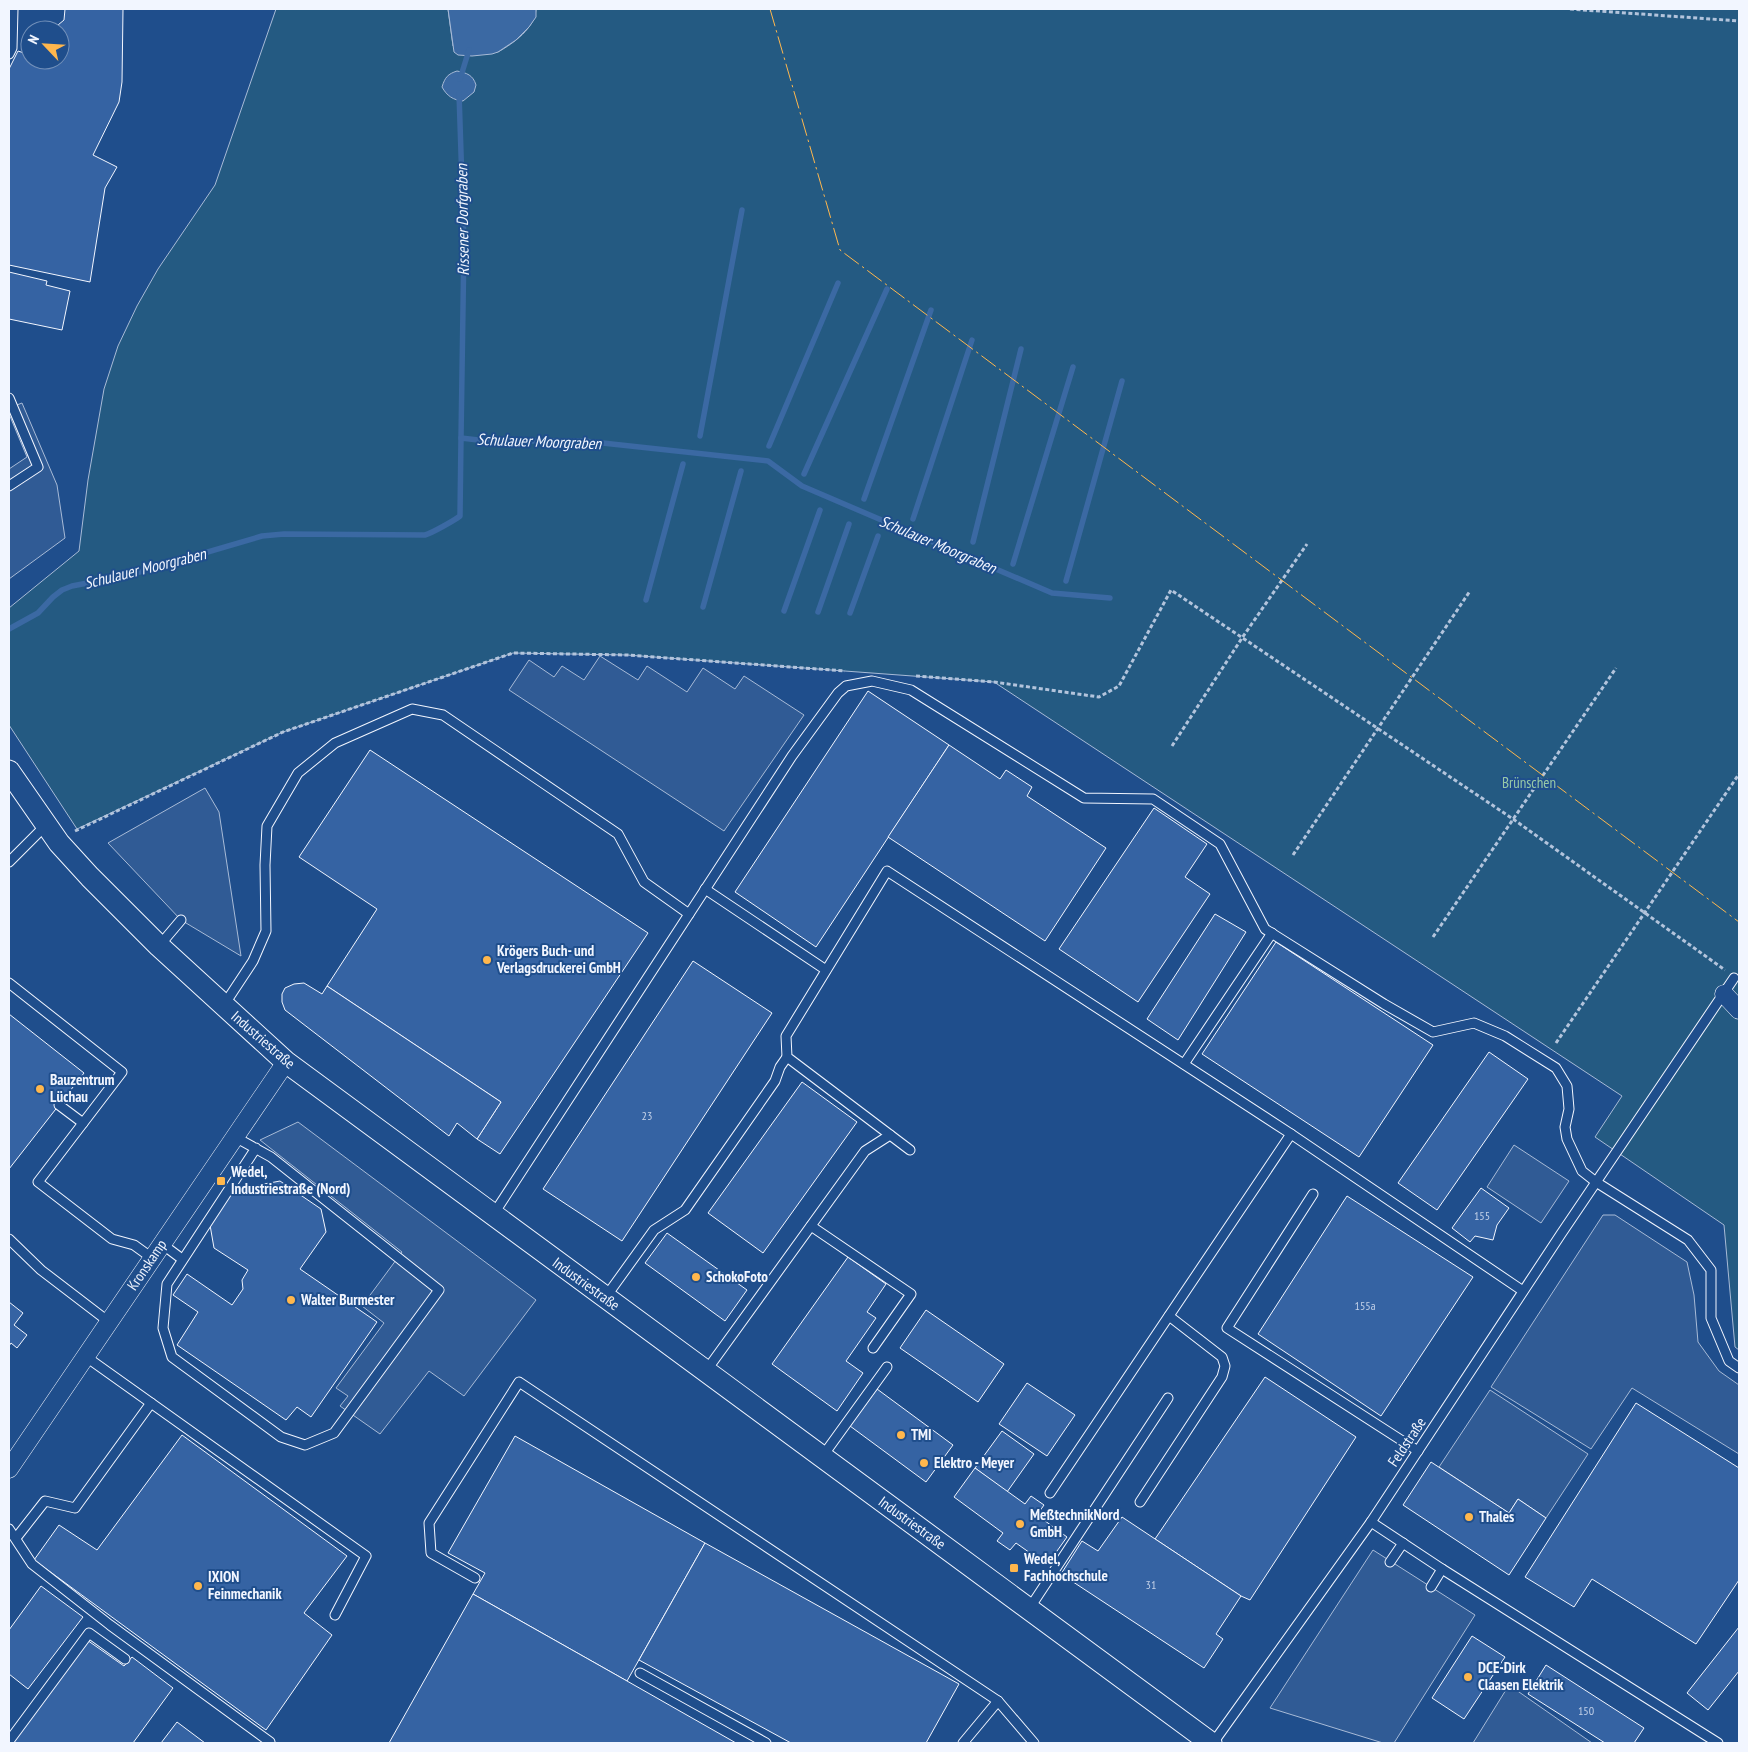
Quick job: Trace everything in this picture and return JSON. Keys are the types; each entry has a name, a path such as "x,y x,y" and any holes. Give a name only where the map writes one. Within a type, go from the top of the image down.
{"street":[{"name":"Industriestraße","path":"9,771 59,843 158,946 286,1062 1212,1743"},
{"path":"1724,994 1739,1010"},
{"name":"Kronskamp","path":"9,1467 286,1062"}],"lane":[{"path":"9,54 12,48 14,9"},
{"path":"9,398 38,467 9,486"},
{"path":"493,1215 792,756 838,693 846,686 872,681 911,690 1084,798 1153,798 1220,844 1265,929 1384,1004 1433,1032 1474,1023 1505,1036 1556,1068 1567,1086 1569,1109 1565,1127 1567,1139 1582,1171 1596,1182 1688,1240 1711,1270 1711,1318 1730,1361 1739,1368"},
{"path":"224,1005 253,961 266,931 265,865 267,826 298,773 335,743 412,709 443,715 618,834 644,882 689,914"},
{"path":"9,862 46,825"},
{"path":"605,1298 654,1230 685,1210 775,1081 780,1066 787,1057 786,1036 886,871 1291,1134 1523,1291"},
{"path":"705,889 826,970"},
{"path":"158,946 181,920"},
{"path":"1184,1064 1272,933"},
{"name":"Feldstraße","path":"1212,1743 1371,1522 1616,1151 1734,978"},
{"path":"9,983 122,1072 38,1182 112,1239 182,1259"},
{"path":"787,1057 910,1150"},
{"path":"59,1105 83,1123"},
{"path":"1050,1493 1291,1134"},
{"path":"705,1372 865,1151 890,1135"},
{"path":"235,1137 256,1148 271,1157 439,1290 334,1433 305,1445 281,1437 172,1358 162,1328 167,1284 256,1148"},
{"path":"1313,1194 1227,1328 1418,1451"},
{"path":"811,1226 911,1294 872,1348"},
{"path":"9,1239 41,1270 109,1322"},
{"path":"1140,1502 1222,1377 1226,1366 1222,1357 1169,1316"},
{"path":"85,1356 366,1556 335,1615"},
{"path":"822,1457 887,1367"},
{"path":"475,1578 431,1553 429,1523 519,1382 998,1701 1034,1743"},
{"path":"1029,1609 1168,1398"},
{"path":"16,1538 45,1501 75,1508 150,1403"},
{"path":"1371,1522 1442,1569 1718,1743"},
{"path":"9,1529 32,1564 110,1626 270,1742"},
{"path":"1390,1562 1403,1542"},
{"path":"1431,1587 1442,1569"},
{"path":"9,1741 89,1634 124,1658"},
{"path":"640,1673 766,1743"},
{"path":"963,1743 998,1701"}],"path":[{"path":"1570,9 1739,22"},
{"path":"1172,746 1242,638 1307,544"},
{"path":"915,676 994,682 1098,697 1119,686 1171,590 1513,819 1645,912 1734,978"},
{"path":"1293,855 1470,591"},
{"path":"59,843 77,830 283,732 513,653 627,655 846,671"},
{"path":"1433,937 1616,668"},
{"path":"1556,1043 1739,774"}],"green space":[{"name":"Brünschen","path":"276,9 448,9 453,46 498,52 511,44 528,29 535,16 536,9 1739,9 1739,1350 1735,1347 1724,1225 1595,1137 1622,1096 994,682 627,655 513,653 283,732 77,829 9,725 9,608 79,551 88,480 104,389 118,346 137,306 158,269 215,185"}],"shaded area":[{"path":"448,9 536,9 536,17 516,40 498,52 472,56 458,55 454,52"},
{"path":"457,71 469,75 476,85 474,92 463,101 451,97 442,87 447,76"},
{"path":"22,403 57,485 65,538 9,579 9,469 27,457 9,414 9,408"},
{"path":"600,656 638,680 647,666 687,692 703,668 735,689 744,676 804,715 724,831 509,690 529,660 554,677 562,666 584,680"},
{"path":"205,788 219,812 241,956 181,920 108,843"},
{"path":"298,1122 536,1300 464,1396 429,1371 380,1434 340,1406 348,1396 336,1388 384,1323 362,1306 402,1252 260,1140"},
{"path":"1514,1145 1569,1181 1541,1223 1487,1187"},
{"path":"1603,1215 1615,1215 1687,1262 1694,1295 1698,1342 1719,1371 1739,1385 1739,1454 1632,1388 1591,1449 1491,1387"},
{"path":"1490,1390 1588,1454 1546,1518 1518,1499 1509,1513 1439,1467"},
{"path":"1373,1550 1475,1615 1394,1743 1383,1743 1270,1708"},
{"path":"1509,1685 1592,1743 1473,1743"}],"building":[{"path":"65,9 123,9 122,82 119,102 93,155 117,167 105,188 90,282 9,265 9,69 18,51 20,52 20,70 70,70 70,20 64,20"},
{"path":"9,272 47,281 46,285 70,291 62,330 9,319"},
{"path":"868,691 949,745 816,947 735,892"},
{"path":"949,745 1000,779 1006,770 1032,787 1027,796 1106,848 1045,941 888,837"},
{"name":"Krögers Buch- und Verlagsdruckerei GmbH","path":"370,750 648,933 500,1154 477,1139 501,1102 327,986 377,909 299,857"},
{"path":"1154,808 1207,844 1185,877 1210,894 1138,1002 1059,949"},
{"path":"1215,914 1246,932 1178,1040 1147,1019"},
{"path":"1276,942 1433,1045 1359,1157 1202,1054"},
{"path":"693,961 772,1013 622,1241 543,1189"},
{"path":"304,983 322,994 327,986 501,1102 477,1139 457,1123 449,1136 285,1010 282,994 285,988 294,984"},
{"name":"Bauzentrum Lüchau","path":"9,1014 84,1073 9,1169"},
{"path":"1489,1052 1528,1079 1437,1210 1398,1183"},
{"path":"802,1082 857,1122 763,1253 708,1213"},
{"name":"Walter Burmester","path":"280,1181 321,1209 326,1232 300,1269 377,1322 311,1417 297,1407 286,1420 177,1345 198,1312 173,1295 187,1274 232,1305 243,1289 242,1280 248,1270 214,1248 210,1225 233,1190"},
{"path":"1481,1188 1509,1208 1497,1225 1493,1240 1475,1236 1470,1242 1452,1228"},
{"path":"1347,1196 1473,1277 1381,1416 1258,1334"},
{"name":"SchokoFoto","path":"667,1233 747,1290 725,1321 645,1263"},
{"path":"848,1257 886,1284 867,1312 876,1318 846,1361 863,1373 837,1411 772,1364"},
{"path":"9,1302 23,1313 14,1325 27,1335 17,1348 11,1343 9,1346"},
{"path":"926,1310 1004,1364 978,1402 900,1348"},
{"path":"1265,1377 1356,1437 1250,1600 1155,1539"},
{"path":"1027,1383 1075,1415 1047,1456 999,1424"},
{"name":"TMI","path":"877,1389 953,1445 926,1482 850,1426"},
{"path":"1636,1403 1739,1468 1739,1580 1696,1644 1592,1579 1574,1607 1525,1577"},
{"name":"MeßtechnikNord GmbH","path":"1002,1431 1034,1454 1007,1492 975,1468"},
{"name":"IXION Feinmechanik","path":"182,1435 347,1556 304,1613 332,1635 266,1730 34,1560 59,1525 97,1550"},
{"path":"515,1436 705,1543 627,1681 473,1594 485,1573 448,1553"},
{"path":"1431,1462 1509,1513 1518,1499 1546,1518 1509,1575 1403,1505"},
{"name":"MeßtechnikNord GmbH","path":"975,1468 1025,1504 1031,1496 1044,1505 1037,1515 1067,1537 1047,1565 1016,1543 1010,1550 997,1541 1003,1533 954,1497"},
{"path":"1122,1517 1241,1596 1216,1634 1223,1639 1204,1668 1061,1574 1082,1541 1098,1551"},
{"path":"705,1543 959,1684 926,1743 791,1743 639,1660"},
{"path":"41,1586 83,1617 28,1689 9,1674 9,1630"},
{"path":"473,1594 627,1681 736,1743 389,1743"},
{"path":"1739,1627 1739,1671 1708,1710 1687,1693"},
{"name":"DCE-Dirk Claasen Elektrik","path":"1472,1636 1505,1657 1464,1719 1432,1698"},
{"path":"87,1640 124,1666 132,1657 173,1688 133,1743 13,1743"},
{"path":"1546,1665 1644,1728 1634,1743 1605,1743 1528,1694"},
{"path":"177,1722 205,1743 161,1743"}],"waterway":[{"name":"Rissener Dorfgraben","path":"460,79 469,50"},
{"name":"Rissener Dorfgraben","path":"459,93 464,243 461,438"},
{"path":"700,436 742,210"},
{"path":"769,446 838,283"},
{"path":"804,474 887,289"},
{"path":"864,499 931,310"},
{"path":"913,519 972,340"},
{"path":"973,542 1021,349"},
{"path":"1013,564 1073,367"},
{"path":"1066,581 1122,381"},
{"name":"Schulauer Moorgraben","path":"9,629 38,613 53,597 62,590 72,586 129,575 262,536 284,534 428,534 460,516 461,438 487,441 584,441 768,461 802,486 1052,593 1110,598"},
{"path":"646,600 683,464"},
{"path":"703,607 741,471"},
{"path":"784,611 820,510"},
{"path":"818,612 849,524"},
{"path":"850,613 878,536"}],"power":[{"path":"770,9 840,250 1739,922"}],"place":[{"name":"Krögers Buch- und Verlagsdruckerei GmbH","path":"487,960"},
{"name":"Bauzentrum Lüchau","path":"40,1089"},
{"name":"Wedel, Industriestraße (Nord)","path":"221,1181"},
{"name":"SchokoFoto","path":"696,1277"},
{"name":"Walter Burmester","path":"291,1300"},
{"name":"TMI","path":"901,1435"},
{"name":"Elektro - Meyer","path":"924,1463"},
{"name":"Thales","path":"1469,1517"},
{"name":"MeßtechnikNord GmbH","path":"1020,1524"},
{"name":"Wedel, Fachhochschule","path":"1014,1568"},
{"name":"IXION Feinmechanik","path":"198,1586"},
{"name":"DCE-Dirk Claasen Elektrik","path":"1468,1677"}]}
